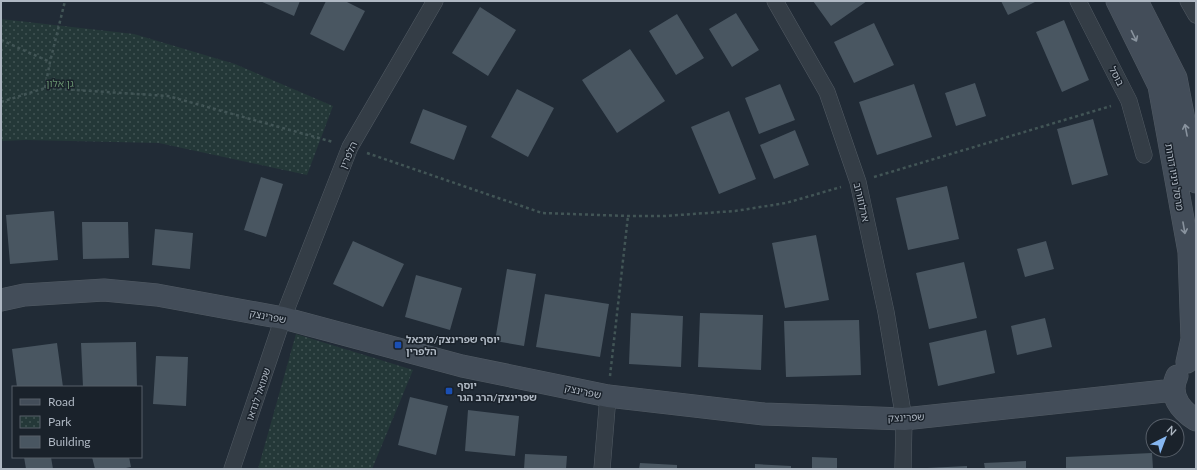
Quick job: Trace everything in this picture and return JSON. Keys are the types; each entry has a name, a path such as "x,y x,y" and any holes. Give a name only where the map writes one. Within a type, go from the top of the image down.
{"street":[{"name":"הלפרין","path":"283,318 350,147 435,1"},
{"name":"ארלוזורוב","path":"775,1 827,92 858,182 886,312 904,419 903,469"},
{"name":"בוסל","path":"1078,1 1129,101 1144,155"},
{"name":"מרסל ניניו דורות","path":"1117,1 1159,86 1189,252 1192,339 1191,360"},
{"name":"מרסל ניניו דורות","path":"1137,1 1176,78 1196,182"},
{"path":"1188,1 1196,15"},
{"name":"שפרינצק","path":"1,300 24,295 104,290 157,295 283,318 462,366 608,396 764,414 904,419 1174,390"},
{"name":"שמואל לנדאו","path":"232,469 283,318"},
{"path":"1191,360 1180,370 1175,380 1174,390 1177,403 1185,413 1196,420"},
{"path":"602,469 608,396"}],"path":[{"path":"45,88 65,1"},
{"path":"1,40 50,62"},
{"path":"1,102 45,88 168,96 350,147 542,212 628,216 665,216 735,211 786,203 1129,101"},
{"path":"608,396 628,216"}],"green space":[{"name":"גן אלון","path":"1,19 134,34 235,64 333,106 307,175 159,143 26,140 1,141"},
{"path":"296,334 413,370 372,469 258,469"}],"building":[{"path":"260,1 300,1 294,16"},
{"path":"326,1 345,1 365,11 344,51 310,34"},
{"path":"813,1 867,1 831,26"},
{"path":"1001,1 1037,1 1008,15"},
{"path":"480,7 516,30 488,76 452,53"},
{"path":"736,13 759,50 732,67 709,29"},
{"path":"677,14 704,58 676,75 649,31"},
{"path":"1064,20 1089,80 1062,92 1036,32"},
{"path":"874,23 894,65 854,83 834,42"},
{"path":"630,49 665,101 617,133 582,80"},
{"path":"975,83 986,116 956,126 945,93"},
{"path":"780,84 795,120 759,134 745,98"},
{"path":"914,84 932,137 877,155 859,102"},
{"path":"517,89 554,108 528,157 491,137"},
{"path":"423,109 467,126 454,160 410,143"},
{"path":"729,111 756,179 719,194 691,127"},
{"path":"1093,119 1108,175 1072,185 1057,129"},
{"path":"795,130 809,165 774,179 760,145"},
{"path":"261,177 283,184 266,237 244,230"},
{"path":"947,186 959,239 908,250 896,198"},
{"path":"54,211 58,260 10,264 6,215"},
{"path":"82,222 128,222 129,258 83,259"},
{"path":"155,229 193,233 190,269 152,265"},
{"path":"816,235 829,300 785,308 772,243"},
{"path":"353,241 404,264 383,307 333,284"},
{"path":"1046,241 1054,269 1025,277 1017,249"},
{"path":"964,262 977,318 929,329 916,273"},
{"path":"507,269 536,274 524,346 495,341"},
{"path":"416,275 462,288 450,330 405,317"},
{"path":"545,294 609,304 600,357 536,347"},
{"path":"631,313 683,316 681,367 629,364"},
{"path":"700,313 763,315 761,370 698,367"},
{"path":"1045,318 1052,347 1017,355 1011,326"},
{"path":"859,320 861,375 786,377 784,321"},
{"path":"986,330 995,373 938,386 929,343"},
{"path":"136,342 137,386 83,386 81,343"},
{"path":"57,343 63,386 17,386 12,349"},
{"path":"156,356 188,357 186,406 153,404"},
{"path":"410,397 448,406 436,455 398,445"},
{"path":"468,410 519,416 515,456 465,451"},
{"path":"1145,453 1145,458 1152,458 1153,469 1066,469 1066,457"},
{"path":"525,454 567,456 566,469 524,469"},
{"path":"812,457 837,458 837,469 812,469"},
{"path":"24,458 51,458 53,469 26,469"},
{"path":"92,458 129,458 131,467 121,469 95,469"},
{"path":"1026,461 1026,469 985,469 984,463"},
{"path":"640,463 677,465 677,469 639,469"},
{"path":"755,464 791,466 791,469 755,469"},
{"path":"967,466 967,469 927,469 927,468"}],"place":[{"name":"יוסף שפרינצק/מיכאל הלפרין","path":"398,345"},
{"name":"יוסף שפרינצק/הרב הגר","path":"449,391"}]}
